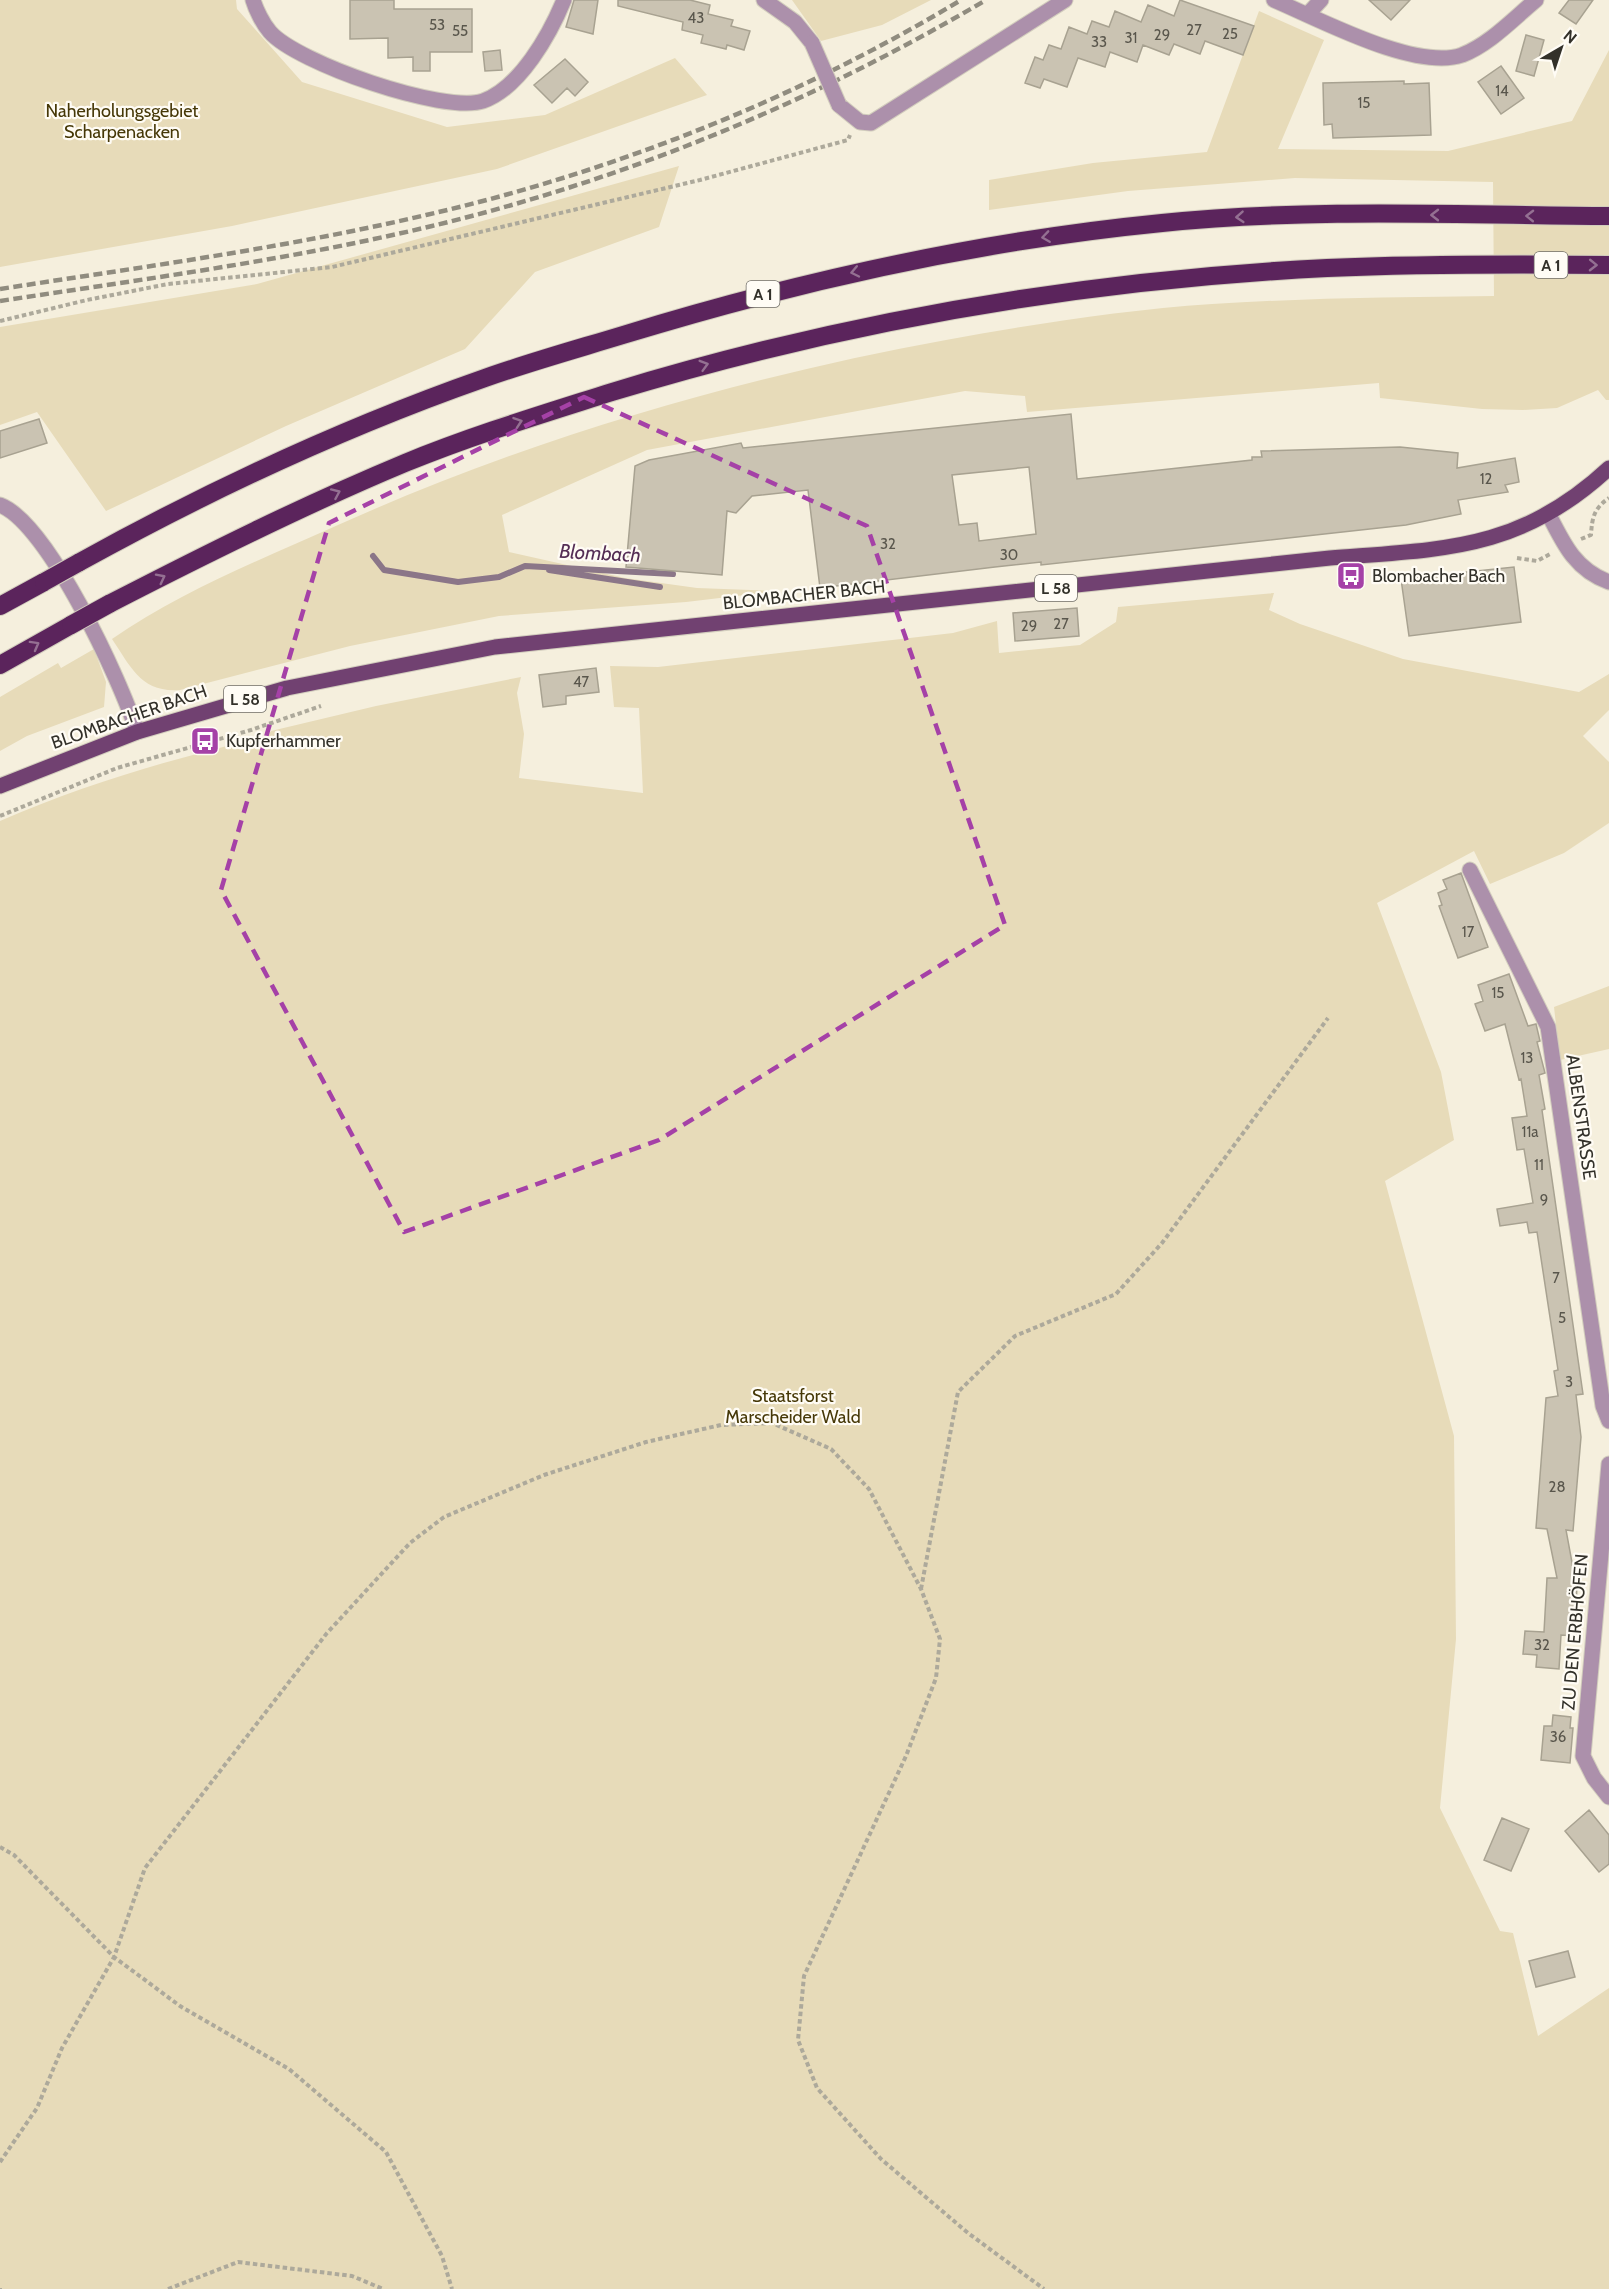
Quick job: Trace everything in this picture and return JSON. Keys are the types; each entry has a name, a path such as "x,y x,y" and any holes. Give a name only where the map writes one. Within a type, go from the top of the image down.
{"highway":[{"name":"A 1","path":"0,606 159,519 392,414 486,377 696,313 784,289 973,247 1161,223 1326,214 1609,216"},
{"name":"A 1","path":"0,665 108,604 284,516 407,462 519,421 705,364 777,346 985,304 1078,291 1248,273 1329,268 1494,264 1609,265"}],"main road":[{"name":"BLOMBACHER BACH","path":"0,786 137,732 287,687 495,647 1453,547 1509,534 1549,514 1569,502 1609,468"}],"street":[{"path":"253,0 269,32 308,59 368,81 459,104 484,100 503,89 550,33 564,0"},
{"path":"764,0 795,22 812,43 839,105 849,116 860,122 871,123 1065,0"},
{"path":"1274,0 1384,47 1434,59 1461,55 1493,37 1536,0"},
{"path":"1308,14 1321,0"},
{"path":"0,505 12,509 42,542 102,647 126,698 137,732"},
{"path":"1549,514 1573,558 1596,577 1609,582"},
{"name":"ALBENSTRASSE","path":"1470,870 1548,1027 1603,1406 1609,1421"},
{"name":"ZU DEN ERBHÖFEN","path":"1609,1464 1583,1756 1594,1778 1609,1797"}],"path":[{"path":"0,321 168,284 332,267 821,149 848,140 860,122"},
{"path":"0,816 117,768 251,730 321,706"},
{"path":"921,1589 958,1392 1015,1336 1116,1294 1162,1243 1328,1018"},
{"path":"0,2162 37,2108 63,2048 114,1957 145,1868 327,1633 410,1543 444,1517 544,1474 646,1442 721,1425 772,1424 831,1449 869,1489 921,1589 940,1639 936,1678 906,1756 804,1976 798,2040 817,2088 881,2159 968,2233 1044,2289"},
{"path":"0,1847 14,1855 114,1957 180,2006 290,2069 386,2152 441,2256 452,2289"},
{"path":"168,2289 238,2262 352,2276 383,2289"}],"highlighted area":[{"path":"584,397 867,526 1005,925 659,1140 404,1232 221,890 329,523"}],"green space":[{"name":"Naherholungsgebiet Scharpenacken","path":"0,0 236,0 237,9 302,82 447,127 545,115 675,58 707,95 497,169 232,226 0,267"},
{"path":"792,0 931,0 882,25 821,41"},
{"path":"1259,11 1324,40 1278,149 1448,151 1572,121 1609,50 1609,400 1606,400 1598,390 1557,408 1482,409 1380,398 1379,383 1027,412 1025,396 965,391 647,450 502,515 509,552 625,578 697,588 778,591 686,602 499,616 350,646 180,690 167,690 146,683 138,676 112,639 166,606 222,577 411,494 561,438 713,392 868,355 1079,318 1212,304 1282,300 1494,296 1493,182 1295,178 1128,191 989,210 989,180 1093,163 1207,152"},
{"path":"679,166 659,227 535,272 465,349 286,426 106,511 37,412 0,425 0,327 257,284"},
{"name":"Staatsforst Marscheider Wald","path":"1274,593 1269,610 1300,624 1403,659 1579,692 1609,674 1609,710 1583,736 1609,762 1609,823 1564,853 1490,884 1474,851 1377,903 1441,1072 1454,1140 1385,1181 1454,1436 1456,1639 1440,1808 1500,1931 1513,1933 1538,2036 1609,1988 1609,2289 0,2289 0,821 98,783 199,753 267,736 271,731 376,706 521,677 517,693 524,734 519,778 643,793 639,708 614,707 610,666 658,667 953,633 997,621 999,653 1080,645 1116,622 1118,607"},
{"path":"94,649 106,682 104,707 27,736 0,751 0,697 58,663 61,668"},
{"path":"1609,986 1609,1049 1560,1060 1554,1007"}],"building":[{"path":"350,0 394,0 394,9 472,9 472,52 430,52 430,71 413,71 413,57 388,58 388,38 350,39"},
{"path":"574,0 598,0 593,34 566,27"},
{"path":"618,0 690,0 710,5 708,14 733,20 731,26 750,31 744,50 727,45 726,49 701,43 703,35 682,30 683,22 618,6"},
{"path":"1180,0 1254,26 1243,55 1205,41 1200,54 1174,44 1169,55 1143,45 1137,62 1110,52 1105,67 1078,58 1067,87 1044,79 1040,88 1025,83 1035,57 1043,60 1049,45 1061,49 1069,27 1087,34 1092,21 1109,27 1115,11 1141,22 1148,5 1174,16"},
{"path":"1369,0 1410,0 1391,20"},
{"path":"1569,0 1593,0 1576,24 1559,13"},
{"path":"1526,35 1544,40 1534,76 1516,71"},
{"path":"500,50 502,70 485,71 483,52"},
{"path":"565,59 588,82 575,96 567,88 552,103 534,85"},
{"path":"1501,66 1524,98 1501,114 1478,82"},
{"path":"1404,81 1404,84 1429,83 1431,135 1333,138 1332,124 1324,125 1323,83"},
{"path":"1071,414 1077,479 1252,460 1252,457 1262,457 1261,451 1400,447 1458,453 1457,468 1515,458 1519,482 1505,485 1508,492 1458,500 1461,514 1406,525 1041,565 1041,562 820,588 808,490 752,496 736,513 727,511 722,575 626,567 635,466 649,460 741,443 743,448","holes":["1029,467 1036,534 979,541 977,523 959,525 952,475"]},
{"path":"39,419 47,443 0,458 0,431"},
{"path":"1514,567 1521,622 1409,636 1401,579"},
{"path":"1077,608 1079,636 1015,641 1013,613"},
{"path":"596,668 599,692 566,696 566,704 543,707 539,675"},
{"path":"1461,873 1488,947 1458,958 1439,906 1442,905 1438,893 1447,889 1443,880"},
{"path":"1509,974 1528,1026 1536,1024 1540,1041 1537,1042 1545,1073 1539,1075 1545,1109 1542,1110 1583,1394 1576,1395 1581,1437 1573,1531 1566,1530 1573,1568 1577,1568 1576,1636 1561,1635 1559,1669 1536,1667 1537,1655 1523,1654 1525,1631 1544,1632 1547,1578 1557,1578 1547,1529 1536,1528 1546,1398 1558,1396 1554,1371 1558,1370 1537,1232 1529,1233 1527,1222 1500,1226 1497,1209 1533,1203 1524,1149 1517,1150 1512,1118 1527,1116 1521,1079 1519,1080 1505,1024 1485,1031 1475,1004 1483,1001 1478,985"},
{"path":"1553,1715 1571,1717 1570,1728 1573,1728 1570,1763 1541,1760 1544,1726 1552,1726"},
{"path":"1589,1810 1609,1835 1609,1864 1599,1872 1565,1831"},
{"path":"1502,1818 1529,1829 1511,1871 1484,1860"},
{"path":"1568,1951 1575,1977 1536,1987 1529,1961"}],"waterway":[{"name":"Blombach","path":"373,556 384,570 458,582 499,577 525,566 673,574"},
{"name":"Blombach","path":"549,570 660,587"}],"railway":[{"path":"0,289 213,256 373,227 496,197 565,177 634,154 769,100 899,36 961,0"},
{"path":"0,301 325,249 432,226 505,207 647,161 717,134 854,72 986,0"}],"place":[{"name":"Blombacher Bach","path":"1351,576"},
{"name":"Kupferhammer","path":"205,741"}]}
